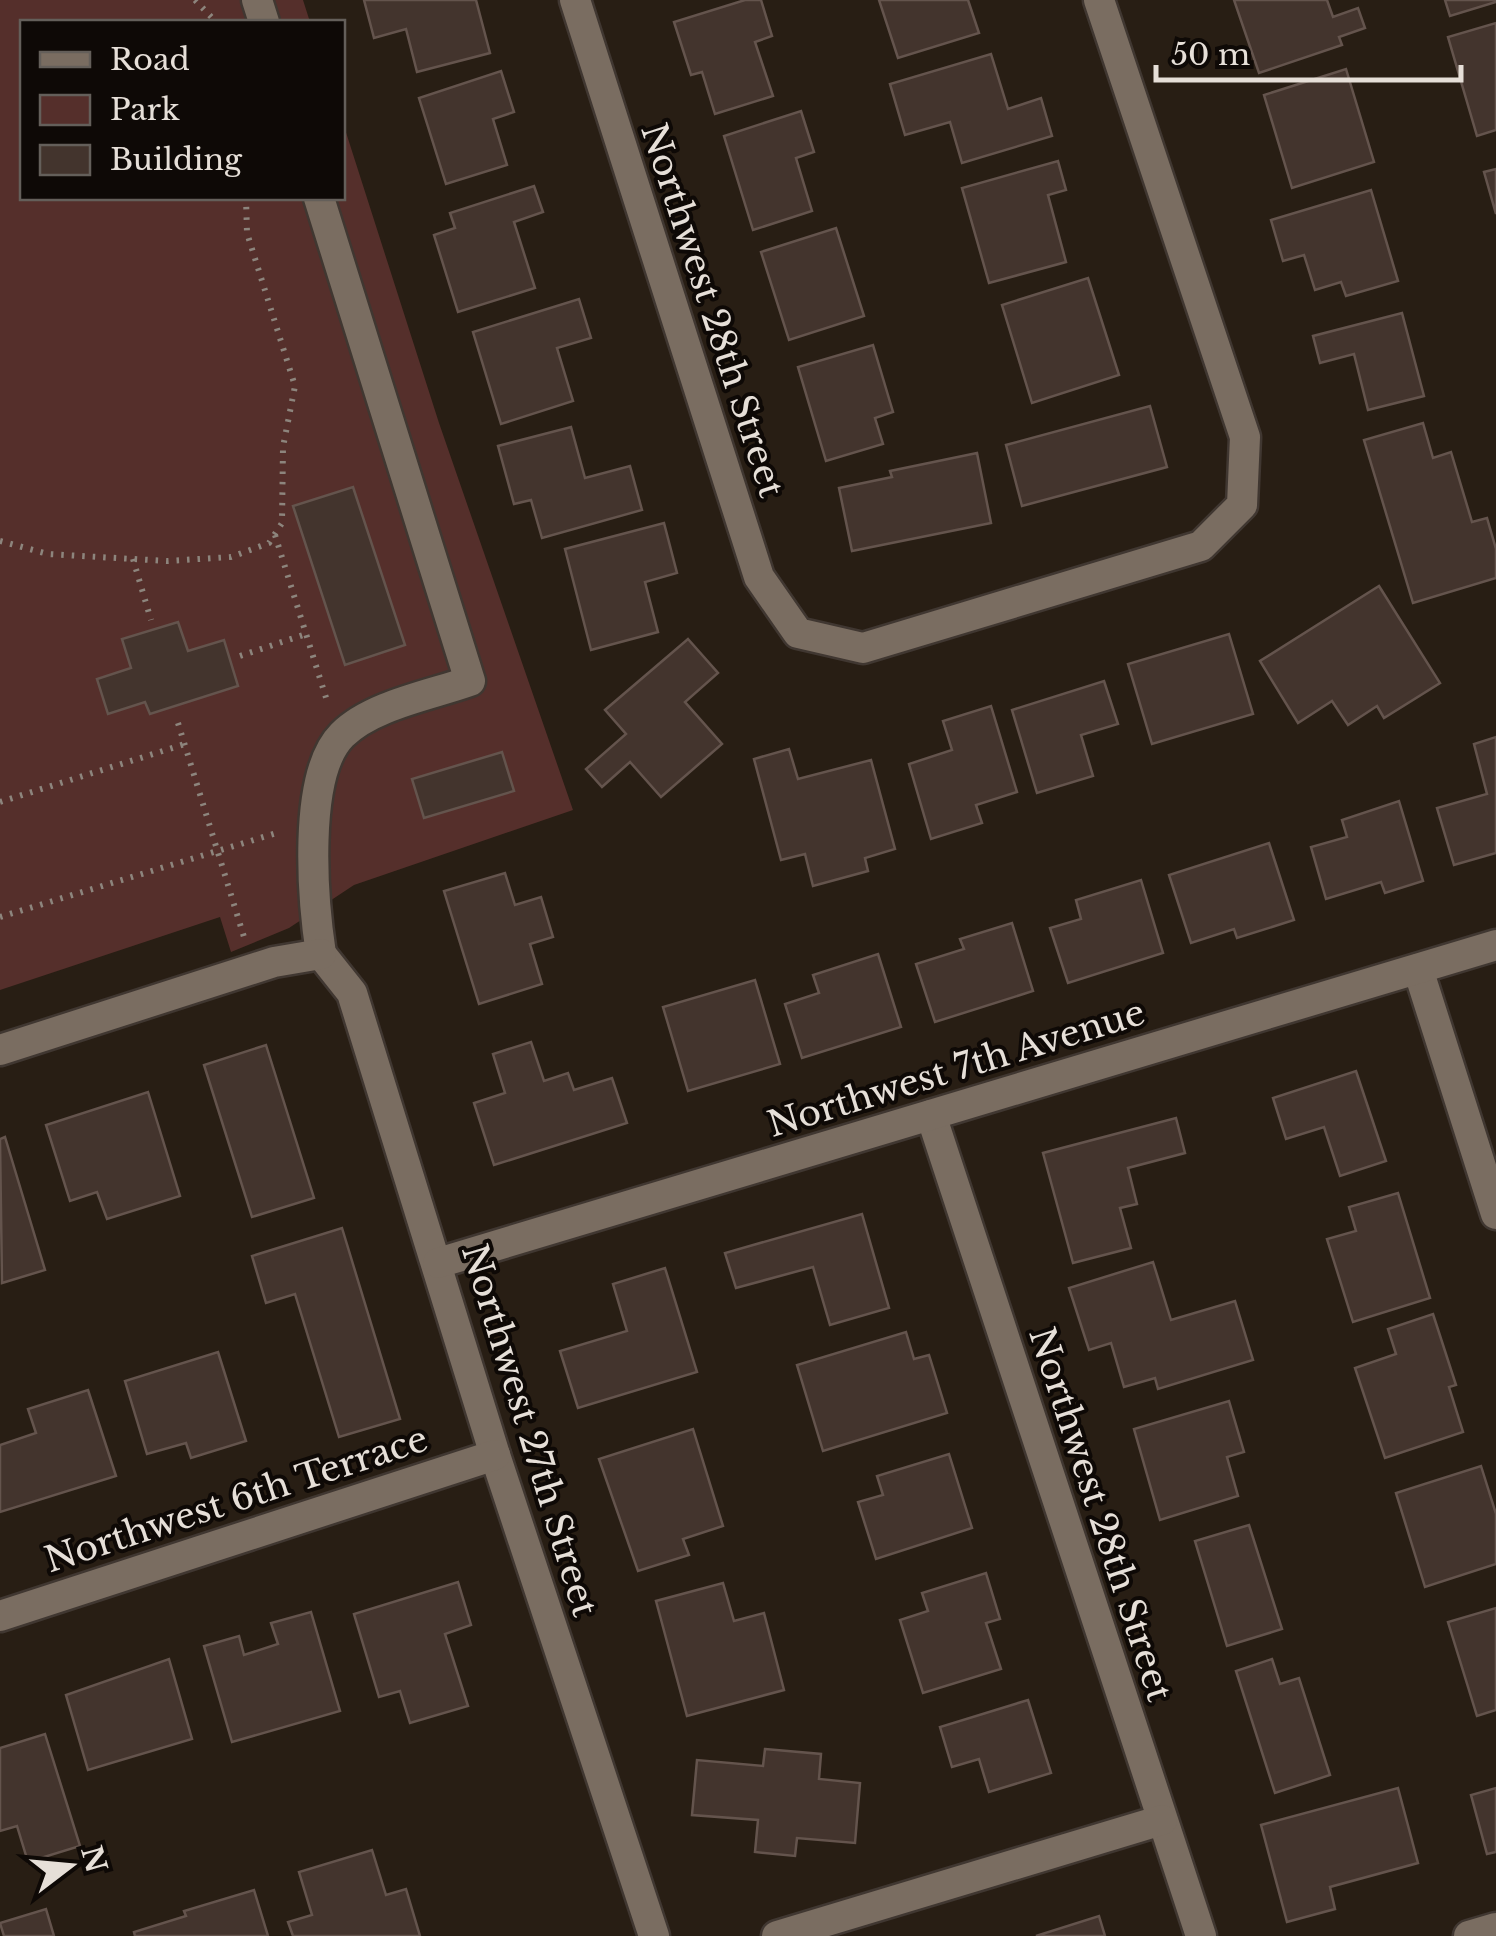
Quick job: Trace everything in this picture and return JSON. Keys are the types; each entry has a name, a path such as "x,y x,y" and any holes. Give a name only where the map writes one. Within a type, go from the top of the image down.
{"street":[{"name":"Northwest 28th Street","path":"575,0 759,577 798,633 864,648 1201,546 1242,505 1245,437 1099,0"},
{"path":"0,1050 274,962 321,954 313,903 316,811 326,766 341,736 374,715 470,681 319,200"},
{"name":"Northwest 7th Avenue","path":"438,1263 1496,945"},
{"name":"Northwest 27th Street","path":"321,954 352,993 495,1455 654,1936"},
{"path":"1418,969 1496,1214"},
{"name":"Northwest 28th Street","path":"931,1115 1201,1936"},
{"name":"Northwest 6th Terrace","path":"0,1616 495,1455"},
{"path":"777,1936 1162,1820"},
{"path":"1469,1936 1496,1928"}],"path":[{"path":"196,0 214,20"},
{"path":"0,541 48,554 133,558 231,556 269,543 282,523 283,447 295,386 248,234 246,200"},
{"path":"275,534 328,704 319,713"},
{"path":"133,558 151,620"},
{"path":"240,656 306,634"},
{"path":"178,724 244,938"},
{"path":"0,802 185,744"},
{"path":"0,917 287,830 288,820"}],"green space":[{"path":"0,0 303,0 309,20 20,20 20,200 345,200 345,129 439,423 573,810 354,885 289,928 231,952 220,917 0,990"}],"building":[{"path":"364,0 476,0 490,53 417,72 406,29 374,38"},
{"path":"745,0 761,0 772,36 755,42 773,96 715,114 702,72 691,75 674,22"},
{"path":"879,0 968,0 979,33 898,58"},
{"path":"1234,0 1327,0 1333,17 1358,8 1365,28 1339,37 1342,45 1259,73"},
{"path":"1445,0 1496,0 1496,2 1450,16"},
{"path":"1496,23 1496,130 1477,136 1448,37"},
{"path":"991,54 1008,109 1041,98 1052,136 962,163 950,122 905,135 890,84"},
{"path":"1346,69 1374,162 1292,188 1264,95"},
{"path":"501,71 514,112 493,119 507,165 446,184 419,98"},
{"path":"801,111 814,152 796,158 812,211 753,230 724,136"},
{"path":"1058,161 1066,190 1048,195 1066,262 989,283 962,188"},
{"path":"1496,169 1496,214 1484,172"},
{"path":"534,186 543,212 514,222 535,288 458,312 434,235 455,228 450,213"},
{"path":"1371,190 1398,281 1346,296 1341,282 1315,290 1304,255 1283,261 1271,220"},
{"path":"836,228 864,316 789,340 761,252"},
{"path":"1088,278 1119,375 1032,403 1002,305"},
{"path":"579,299 591,338 557,348 573,401 501,424 473,332"},
{"path":"1402,313 1424,396 1368,410 1354,354 1320,363 1313,336"},
{"path":"873,345 893,412 875,418 883,444 826,461 798,367"},
{"path":"1150,406 1167,467 1022,506 1006,445"},
{"path":"1423,423 1433,458 1451,452 1472,522 1487,518 1496,549 1496,578 1413,603 1364,440"},
{"path":"571,427 585,478 630,466 642,510 542,538 531,500 514,504 498,446"},
{"path":"977,453 991,523 852,551 839,488 892,477 890,471"},
{"path":"353,487 405,645 345,665 293,506"},
{"path":"664,523 677,573 645,582 658,632 591,650 565,549"},
{"path":"1379,586 1440,683 1384,718 1377,706 1348,725 1332,701 1298,723 1260,661"},
{"path":"178,622 188,651 224,640 238,686 150,714 145,702 108,714 97,679 131,668 122,639"},
{"path":"1229,634 1253,714 1152,744 1128,664"},
{"path":"688,639 718,673 685,702 722,744 661,797 630,762 602,787 586,769 626,734 605,710"},
{"path":"1104,681 1118,724 1081,735 1093,776 1037,793 1012,710"},
{"path":"991,706 1017,792 976,805 982,823 931,839 909,764 952,750 943,721"},
{"path":"1496,737 1496,853 1454,865 1437,808 1487,794 1474,744"},
{"path":"789,749 798,779 871,760 895,849 865,858 868,871 813,886 805,854 781,860 754,759"},
{"path":"502,752 514,791 424,818 412,779"},
{"path":"1399,801 1423,881 1385,893 1381,882 1326,899 1311,847 1347,837 1342,820"},
{"path":"1269,843 1294,920 1237,938 1234,929 1191,943 1169,875"},
{"path":"505,873 515,905 541,897 553,937 530,944 542,984 479,1004 444,891"},
{"path":"1141,880 1163,953 1068,983 1050,928 1081,919 1076,900"},
{"path":"1012,923 1033,991 935,1022 916,964 964,949 960,939"},
{"path":"878,954 901,1027 802,1058 785,1004 819,993 813,975"},
{"path":"755,980 780,1064 688,1091 663,1007"},
{"path":"531,1042 544,1081 568,1073 574,1090 612,1078 627,1123 494,1165 474,1103 505,1093 493,1054"},
{"path":"266,1045 314,1198 252,1217 204,1065"},
{"path":"1356,1071 1386,1161 1340,1176 1324,1127 1286,1139 1273,1098"},
{"path":"148,1092 180,1196 107,1219 97,1192 70,1201 46,1125"},
{"path":"1176,1118 1185,1153 1128,1168 1137,1204 1120,1208 1131,1248 1073,1263 1043,1153"},
{"path":"5,1137 45,1270 2,1283 0,1139"},
{"path":"1398,1193 1430,1298 1353,1322 1327,1239 1356,1231 1349,1207"},
{"path":"862,1214 889,1308 830,1325 813,1267 736,1288 725,1253"},
{"path":"342,1228 400,1419 339,1437 295,1294 266,1303 252,1256"},
{"path":"1153,1262 1171,1320 1235,1301 1253,1360 1158,1389 1155,1378 1124,1387 1111,1343 1089,1350 1069,1288"},
{"path":"665,1268 697,1372 578,1408 560,1351 627,1331 613,1284"},
{"path":"1433,1314 1456,1385 1449,1387 1463,1432 1385,1458 1355,1368 1396,1354 1388,1329"},
{"path":"906,1332 914,1359 929,1355 947,1413 823,1451 797,1365"},
{"path":"218,1352 246,1441 191,1458 186,1443 147,1454 125,1381"},
{"path":"88,1390 116,1476 0,1512 0,1445 36,1433 28,1409"},
{"path":"1229,1401 1244,1452 1227,1457 1238,1496 1160,1520 1134,1429"},
{"path":"693,1429 723,1526 683,1539 689,1555 638,1571 599,1459"},
{"path":"949,1454 972,1528 876,1559 858,1502 883,1495 877,1476"},
{"path":"1481,1466 1496,1514 1496,1564 1425,1587 1396,1493"},
{"path":"1249,1525 1282,1629 1227,1646 1195,1541"},
{"path":"986,1573 1000,1619 986,1623 1001,1669 923,1693 900,1620 928,1611 922,1593"},
{"path":"458,1582 471,1625 445,1634 468,1706 410,1723 400,1691 379,1697 354,1614"},
{"path":"723,1583 734,1621 764,1613 784,1690 687,1716 656,1601"},
{"path":"1496,1608 1496,1710 1477,1716 1448,1622"},
{"path":"311,1612 340,1711 232,1742 204,1646 239,1636 244,1655 278,1644 271,1623"},
{"path":"169,1659 192,1739 88,1770 66,1695"},
{"path":"1272,1659 1280,1684 1299,1678 1330,1775 1275,1793 1236,1671"},
{"path":"1028,1700 1051,1773 989,1792 979,1759 952,1767 940,1727"},
{"path":"45,1734 80,1846 28,1862 17,1826 0,1831 0,1748"},
{"path":"765,1749 821,1754 819,1779 860,1783 855,1843 797,1838 795,1856 755,1852 758,1820 692,1815 697,1760 763,1766"},
{"path":"1398,1788 1418,1863 1330,1887 1335,1909 1287,1922 1261,1825"},
{"path":"1496,1788 1496,1852 1487,1854 1471,1795"},
{"path":"372,1850 386,1895 406,1889 420,1936 293,1936 288,1922 312,1915 299,1872"},
{"path":"254,1890 268,1936 135,1936 134,1932 186,1916 184,1911"},
{"path":"46,1909 54,1936 4,1936 0,1923"},
{"path":"1099,1916 1105,1936 1036,1936"}]}
